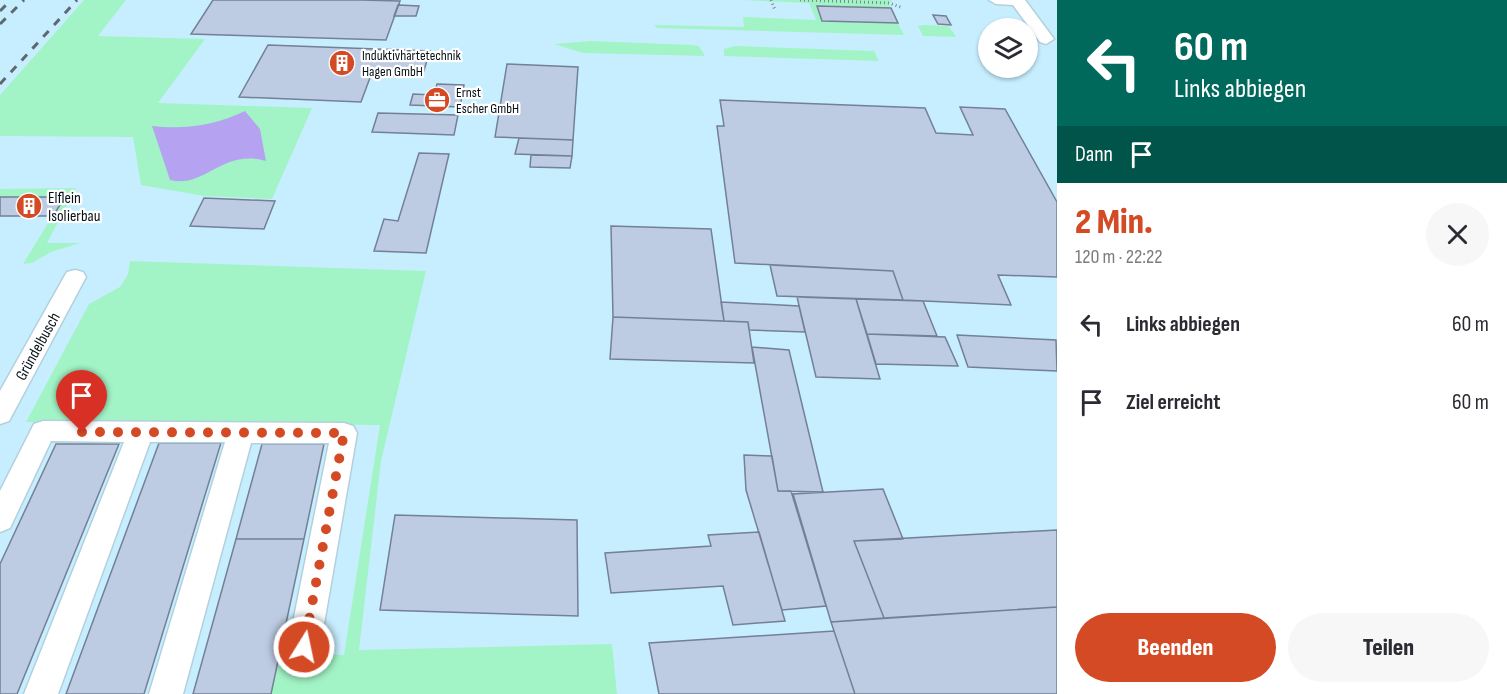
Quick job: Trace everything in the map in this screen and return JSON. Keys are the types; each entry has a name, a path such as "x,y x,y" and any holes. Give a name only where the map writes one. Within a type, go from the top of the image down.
{"street":[{"path":"996,0 1018,1 1046,39"},
{"name":"Gründelbusch","path":"0,414 75,277"},
{"path":"0,520 43,432 344,433 304,647"},
{"path":"41,694 141,432"},
{"path":"166,694 242,432"}],"path":[{"path":"771,0 775,10"},
{"path":"800,0 889,3 903,8"}],"shaded area":[{"path":"0,0 1057,0 1057,694 0,694"},
{"path":"245,111 260,129 266,161 251,158 238,160 193,179 170,180 152,126 200,125 223,120"}],"green space":[{"path":"84,0 126,0 98,36 205,39 158,103 312,108 272,199 204,196 141,185 133,137 0,136 0,95"},
{"path":"741,0 892,0 889,5 891,8 818,6 823,21 898,23 904,35 657,28 654,25 744,27 743,17 816,20 809,3"},
{"path":"918,26 949,26 956,37 923,36"},
{"path":"591,41 692,45 699,46 705,56 583,53 554,44"},
{"path":"736,46 874,51 879,61 724,56 724,49"},
{"path":"76,188 47,243 80,243 51,252 32,263 23,264 64,197 0,197 0,189"},
{"path":"130,261 426,271 381,461 359,650 612,644 617,694 271,694 280,652 344,655 380,425 26,422 89,304 120,287 128,274"}],"building":[{"path":"213,0 400,1 386,40 191,34"},
{"path":"398,5 419,6 416,16 394,16"},
{"path":"817,6 891,8 898,23 822,21"},
{"path":"933,15 946,16 951,25 938,24"},
{"name":"Induktivhärtetechnik Hagen GmbH","path":"268,45 430,51 422,77 371,75 361,102 239,97"},
{"path":"507,64 578,67 573,140 495,137"},
{"name":"Ernst Escher GmbH","path":"437,84 464,85 460,107 410,105 413,94 434,95"},
{"path":"720,100 925,108 936,133 973,135 960,107 1005,109 1057,202 1057,277 998,275 1011,305 903,300 893,271 735,263 717,126 724,126"},
{"path":"378,113 458,115 454,135 372,132"},
{"path":"519,138 573,140 572,156 515,154"},
{"path":"419,153 449,154 426,253 374,251 384,219 398,221"},
{"path":"531,155 572,156 570,168 530,167"},
{"name":"Elflein Isolierbau","path":"0,197 65,197 53,216 0,216"},
{"path":"204,198 275,201 264,229 190,226"},
{"path":"611,226 711,229 724,321 613,317"},
{"path":"770,265 893,271 903,300 777,296"},
{"path":"797,297 856,299 880,379 816,377"},
{"path":"856,299 923,301 937,336 867,334"},
{"path":"721,302 799,306 805,332 749,330 748,322 724,321"},
{"path":"613,317 748,322 754,363 610,359"},
{"path":"867,334 945,337 958,366 876,364"},
{"path":"957,335 1056,340 1057,371 968,367"},
{"path":"752,347 789,350 823,492 778,491"},
{"path":"159,443 221,443 144,694 66,694"},
{"path":"56,444 119,444 17,694 0,694 0,564"},
{"path":"262,444 324,444 304,539 236,539"},
{"path":"744,455 772,456 778,491 791,491 826,606 782,610 746,490"},
{"path":"883,489 903,539 854,541 884,618 831,622 793,494"},
{"path":"395,515 577,520 578,616 380,610"},
{"path":"1057,530 1057,607 884,618 854,541"},
{"path":"759,532 785,621 733,625 723,586 611,593 605,553 711,546 708,535"},
{"path":"236,539 304,539 271,694 193,694"},
{"path":"1057,607 1057,694 855,694 831,622"},
{"path":"834,631 855,694 659,694 649,643"}],"railway":[{"path":"0,11 11,0"},
{"path":"0,24 24,0"},
{"path":"0,84 77,0"}],"place":[{"name":"Induktivhärtetechnik Hagen GmbH","path":"342,63"},
{"name":"Ernst Escher GmbH","path":"437,100"},
{"name":"Elflein Isolierbau","path":"29,206"}],"route":[{"path":"82,432 344,433 304,647"}]}
